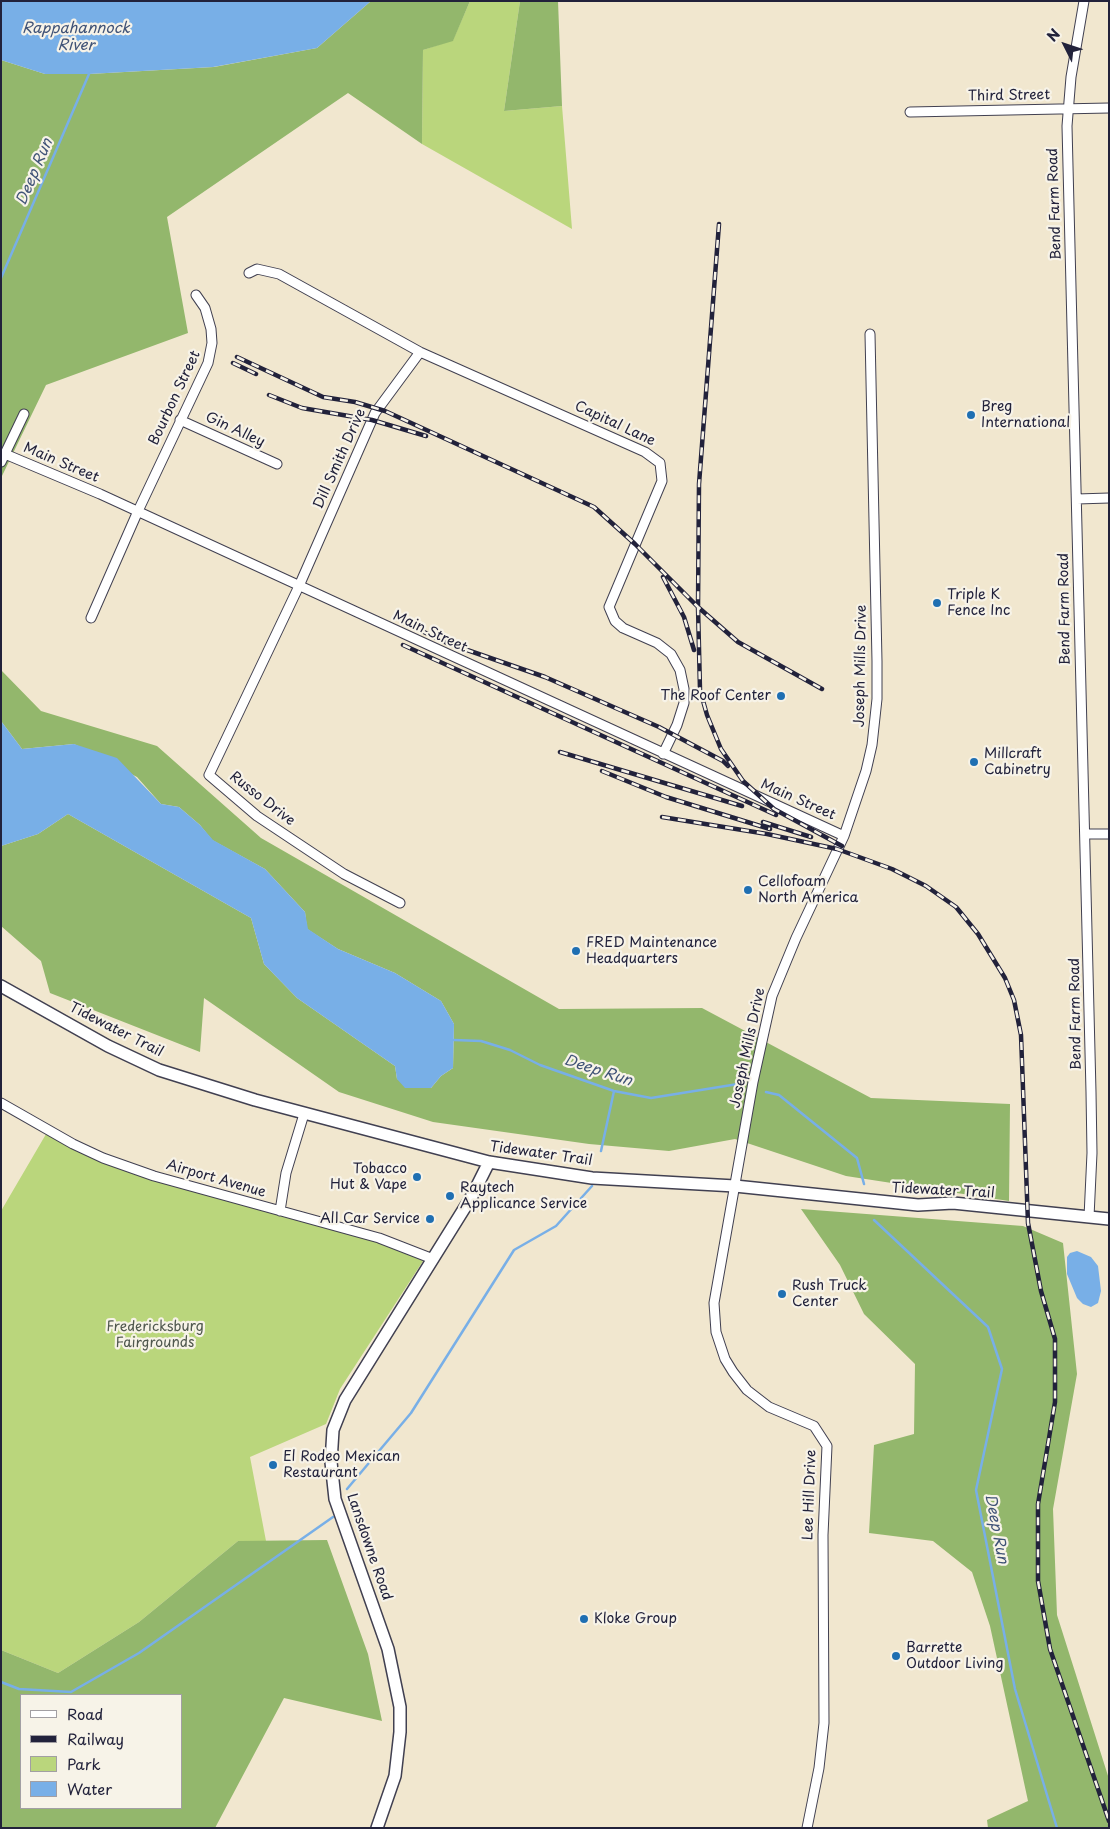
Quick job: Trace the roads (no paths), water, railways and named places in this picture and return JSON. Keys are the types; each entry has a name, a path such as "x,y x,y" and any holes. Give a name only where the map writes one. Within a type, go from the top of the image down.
{"main road":[{"name":"Tidewater Trail","path":"1,986 108,1046 152,1066 199,1083 304,1114 489,1162 592,1178 735,1186 864,1201 918,1205 953,1203 1109,1219"},
{"name":"Lansdowne Road","path":"377,1828 396,1776 400,1707 388,1649 335,1499 331,1462 332,1444 338,1416 345,1400 472,1196 489,1162"}],"street":[{"name":"Bend Farm Road","path":"1084,1 1067,109 1092,1153 1089,1218"},
{"name":"Third Street","path":"910,112 1109,108"},
{"name":"Capital Lane","path":"249,273 257,269 279,274 420,352 645,452 660,463 662,481 610,607 616,621 623,628 657,643 670,654 680,670 684,688 684,703 677,725 663,754"},
{"name":"Bourbon Street","path":"91,618 180,420 208,363 211,352 209,318 196,295"},
{"name":"Joseph Mills Drive","path":"735,1186 755,1074 772,996 796,938 844,836 866,771 872,745 877,699 870,334"},
{"name":"Dill Smith Drive","path":"299,586 375,413 420,352"},
{"path":"3,458 24,414"},
{"name":"Gin Alley","path":"180,420 277,464"},
{"name":"Main Street","path":"3,458 138,512 844,836"},
{"path":"1077,499 1109,498"},
{"name":"Russo Drive","path":"299,586 209,774 257,816 344,874 400,903"},
{"path":"1085,834 1109,834"},
{"name":"Airport Avenue","path":"1,1103 73,1144 103,1158 154,1176 400,1245 432,1259"},
{"path":"280,1211 286,1173 304,1114"},
{"name":"Lee Hill Drive","path":"735,1186 714,1303 716,1332 720,1346 733,1372 747,1390 770,1407 814,1426 827,1446 823,1535 824,1723 819,1768 807,1828"}],"water":[{"name":"Rappahannock River","path":"1,1 371,1 317,48 213,67 89,74 45,74 1,60"},
{"path":"1,721 22,749 74,744 117,758 161,804 179,807 200,825 213,840 265,869 305,912 308,929 338,949 395,973 441,1001 454,1024 453,1068 441,1076 431,1088 405,1088 397,1079 395,1066 297,998 264,964 251,918 68,814 38,834 1,846"},
{"path":"1077,1251 1091,1257 1098,1266 1101,1291 1098,1303 1091,1307 1083,1304 1077,1298 1067,1274 1067,1257 1070,1253"}],"waterway":[{"name":"Deep Run","path":"1,278 89,74"},
{"name":"Deep Run","path":"454,1040 481,1041 510,1050 540,1065 614,1091 651,1098 738,1084"},
{"path":"601,1151 614,1091"},
{"name":"Deep Run","path":"766,1092 779,1095 857,1158 864,1184"},
{"path":"347,1489 411,1413 514,1250 556,1226 592,1186"},
{"name":"Deep Run","path":"874,1220 988,1327 1002,1369 976,1490 1015,1689 1057,1828"},
{"path":"1,1682 19,1689 71,1692 139,1653 333,1517"}],"railway":[{"path":"719,224 699,484 698,607 700,690 707,715 721,749 743,781 774,809 842,846"},
{"path":"237,357 323,397 355,402 385,411 594,507 635,544 698,607 738,642 822,689"},
{"path":"233,363 256,374"},
{"path":"269,395 302,408 372,420 426,436"},
{"path":"663,577 684,617 694,650"},
{"path":"407,624 447,643 545,677 659,727 723,761 728,766"},
{"path":"403,645 776,815"},
{"path":"560,752 742,806"},
{"path":"602,771 666,797 770,829"},
{"path":"662,817 767,834 837,849 892,869 926,886 956,907 978,934 1005,978 1014,1000 1021,1035 1028,1223 1041,1291 1055,1339 1055,1402 1038,1504 1038,1581 1050,1649 1109,1821"},
{"path":"763,822 811,837"}],"place":[{"name":"Breg International","path":"971,415"},
{"name":"Triple K Fence Inc","path":"937,603"},
{"name":"The Roof Center","path":"781,696"},
{"name":"Millcraft Cabinetry","path":"974,762"},
{"name":"Cellofoam North America","path":"748,890"},
{"name":"FRED Maintenance Headquarters","path":"576,951"},
{"name":"Tobacco Hut & Vape","path":"417,1177"},
{"name":"Raytech Applicance Service","path":"450,1196"},
{"name":"All Car Service","path":"430,1219"},
{"name":"Rush Truck Center","path":"782,1294"},
{"name":"El Rodeo Mexican Restaurant","path":"273,1465"},
{"name":"Kloke Group","path":"584,1619"},
{"name":"Barrette Outdoor Living","path":"896,1656"}],"park label":[{"name":"Fredericksburg Fairgrounds","path":"155,1335"}]}
